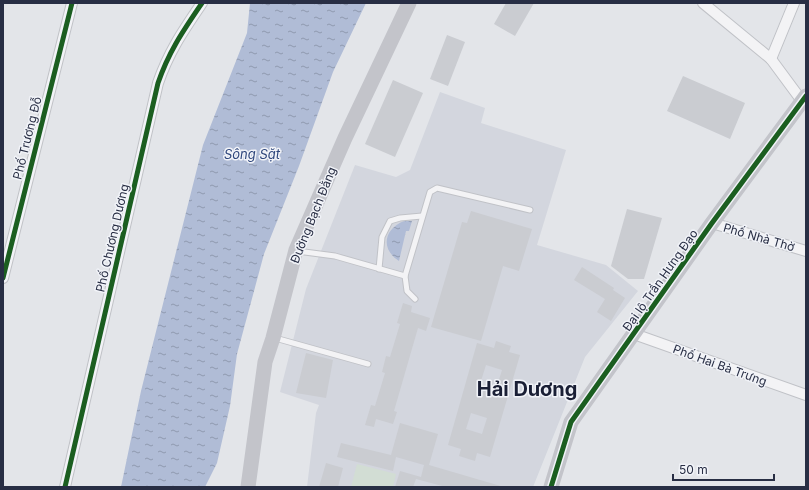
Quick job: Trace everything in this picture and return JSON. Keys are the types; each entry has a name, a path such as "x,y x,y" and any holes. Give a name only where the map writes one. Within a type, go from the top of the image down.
{"main road":[{"name":"Đường Bạch Đằng","path":"248,487 265,362 273,338 296,250 345,138 409,3"},
{"name":"Đại lộ Trần Hưng Đạo","path":"551,487 571,422 712,224 805,100"}],"street":[{"name":"Phố Trương Đỗ","path":"3,278 72,3"},
{"name":"Phố Chương Dương","path":"65,487 158,83 174,43 202,3"},
{"path":"703,3 771,59 805,100"},
{"path":"771,59 794,3"},
{"name":"Phố Nhà Thờ","path":"712,224 806,251"},
{"name":"Phố Hai Bà Trưng","path":"634,334 806,395"}],"lane":[{"path":"415,299 406,291 405,276 430,192 437,188 530,210"},
{"path":"379,269 382,236 390,221 400,218 422,216"},
{"path":"296,250 335,256 405,276"},
{"path":"273,338 368,364"}],"shaded area":[{"path":"440,92 485,108 481,123 566,150 537,245 606,265 638,291 585,357 533,487 307,487 316,413 319,405 280,392 306,289 355,165 396,177 410,170"},
{"path":"357,464 396,474 393,487 351,487"}],"water":[{"name":"Sông Sặt","path":"250,3 366,3 333,72 299,166 264,254 237,354 230,406 217,463 205,487 121,487 141,391 203,145 247,33"},
{"path":"404,221 412,221 409,231 406,231 399,261 389,251 387,240 392,229"}],"building":[{"path":"506,3 534,3 515,36 494,24"},
{"path":"447,35 465,42 448,86 430,79"},
{"path":"683,76 745,103 730,139 667,111"},
{"path":"393,80 423,93 395,157 365,144"},
{"path":"627,209 662,218 644,279 628,279 611,266"},
{"path":"471,211 532,229 519,271 503,266 481,341 431,327 462,222 467,223"},
{"path":"582,267 614,288 613,290 625,298 611,321 597,312 605,299 574,280"},
{"path":"403,303 412,306 411,312 430,318 426,331 418,328 394,411 397,412 393,424 376,419 374,427 365,425 371,405 375,406 385,373 382,372 386,356 390,357 400,324 397,323"},
{"path":"496,341 511,346 509,352 520,355 490,457 477,453 475,461 459,456 461,449 448,445 477,343 494,348","holes":["486,365 502,370 496,389 480,384","471,413 487,418 482,434 466,429"]},
{"path":"306,353 333,360 326,398 296,393"},
{"path":"400,423 438,434 429,465 504,487 446,487 416,479 413,487 395,487 400,471 421,477 424,465 396,457 393,471 337,457 341,443 391,455"},
{"path":"326,463 343,468 338,487 319,487"}],"cycle path":[{"path":"3,278 72,3"},
{"path":"65,487 158,83 172,51 202,3"},
{"path":"551,487 571,422 712,223 806,96"}],"district":[{"name":"Hải Dương","path":"527,389"}]}
